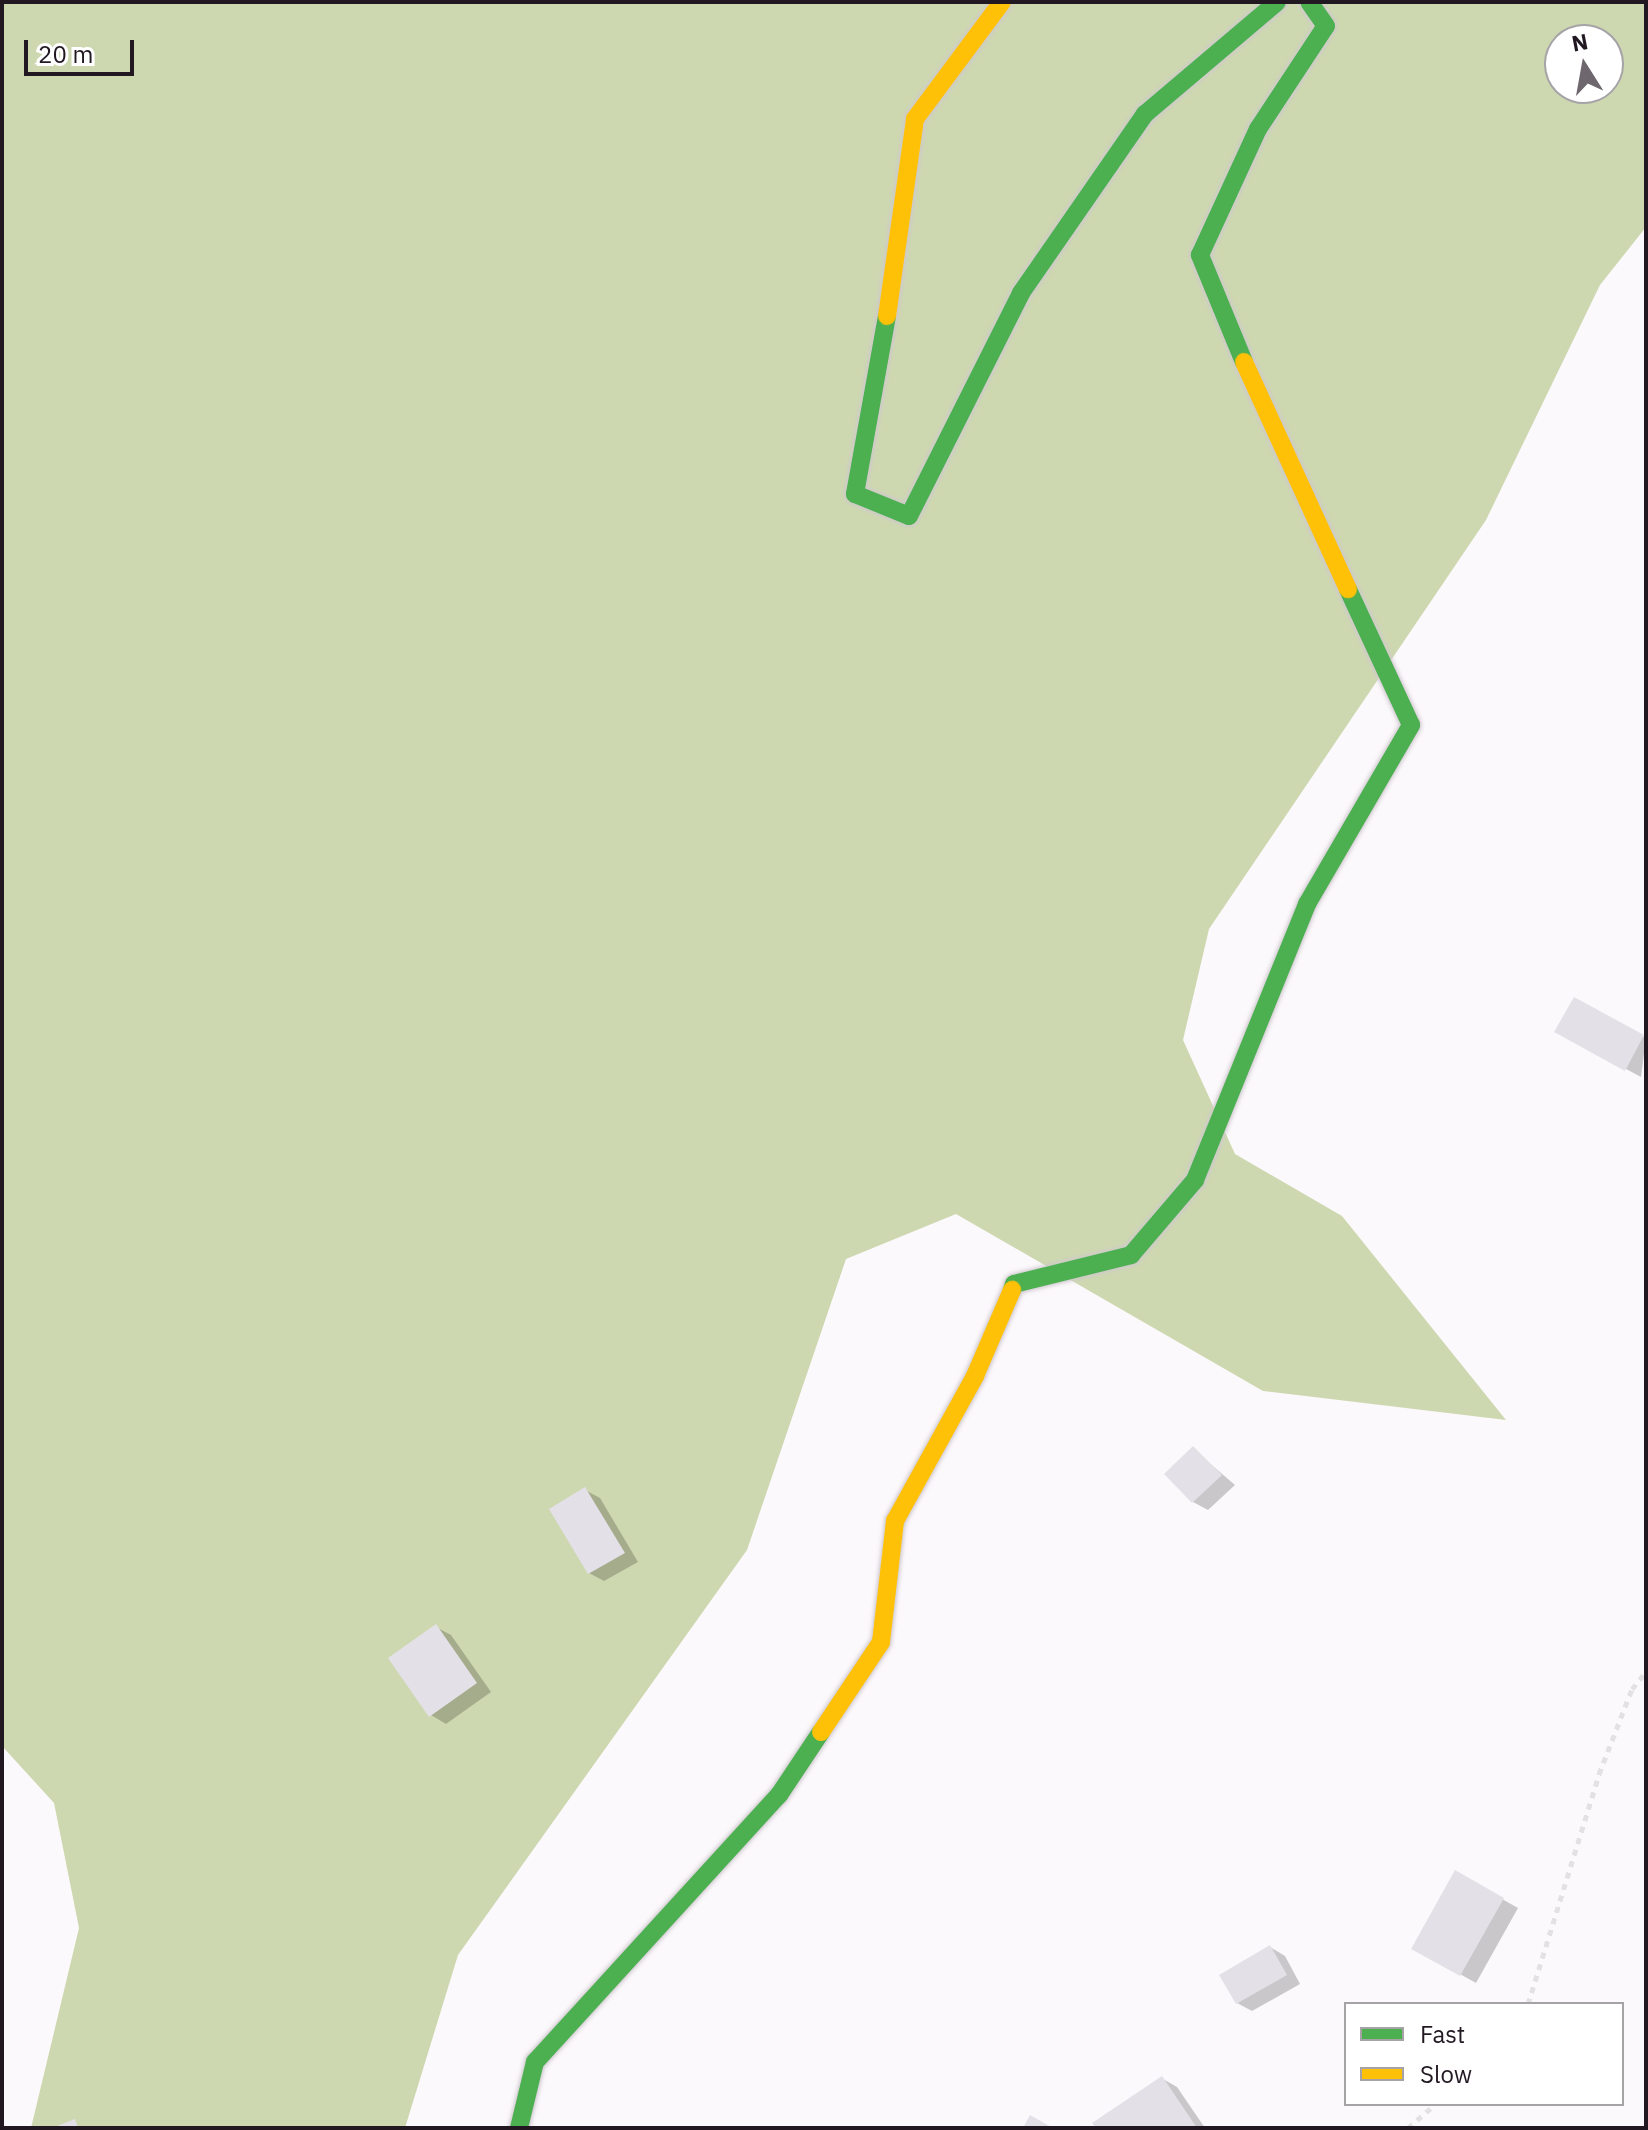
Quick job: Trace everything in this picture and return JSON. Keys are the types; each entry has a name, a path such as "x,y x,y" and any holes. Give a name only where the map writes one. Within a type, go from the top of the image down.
{"street":[{"path":"1002,2 915,119 904,220 855,494 909,516 1021,293 1145,114 1277,2"},
{"path":"519,2128 535,2062 779,1795 881,1642 895,1521 975,1376 1014,1284 1131,1255 1195,1180 1307,904 1411,725 1262,406 1200,255 1258,129 1326,26 1309,2"}],"path":[{"path":"1529,2002 1599,1774 1632,1689 1646,1672"},
{"path":"1408,2128 1434,2106"}],"green space":[{"path":"2,2 1646,2 1646,227 1600,285 1486,520 1209,929 1183,1040 1235,1154 1342,1216 1506,1420 1263,1391 956,1214 846,1259 747,1550 458,1955 405,2128 31,2128 79,1928 54,1803 2,1746"}],"building":[{"path":"1574,997 1644,1035 1625,1071 1554,1032"},
{"path":"1193,1446 1222,1475 1192,1503 1164,1474"},
{"path":"585,1487 625,1553 588,1574 549,1509"},
{"path":"436,1624 477,1683 429,1717 388,1658"},
{"path":"1455,1870 1504,1898 1460,1976 1411,1949"},
{"path":"1270,1945 1287,1975 1236,2004 1219,1975"},
{"path":"1162,2076 1197,2128 1096,2128 1092,2123"},
{"path":"1030,2115 1053,2128 1023,2128"},
{"path":"75,2119 78,2128 52,2128"}],"traffic: fast":[{"path":"887,316 855,494 909,516 1021,293 1145,114 1277,2"},
{"path":"1244,362 1200,255 1258,129 1326,26 1309,2"},
{"path":"1012,1290 1014,1284 1131,1255 1195,1180 1307,904 1411,725 1348,589"},
{"path":"519,2128 535,2062 779,1795 821,1732"}],"traffic: slow":[{"path":"887,316 915,119 1002,2"},
{"path":"1244,362 1348,589"},
{"path":"821,1732 881,1642 895,1521 975,1376 1012,1290"}]}
